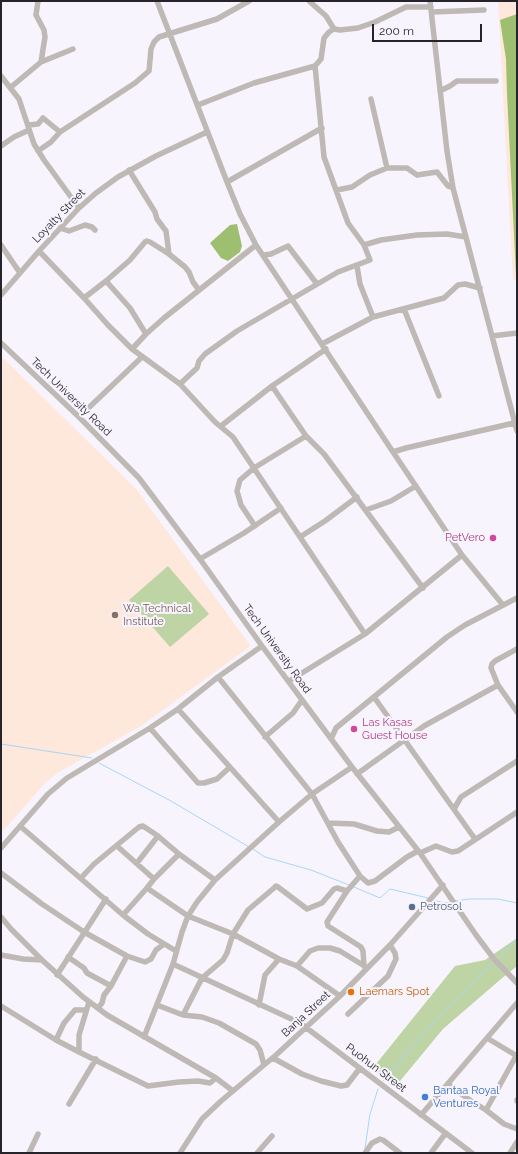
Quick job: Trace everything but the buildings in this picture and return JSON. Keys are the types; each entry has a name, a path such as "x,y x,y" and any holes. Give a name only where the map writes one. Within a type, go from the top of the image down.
{"street":[{"path":"38,1 36,15 44,30 45,37 41,62"},
{"path":"157,1 198,105 226,182 256,245 462,555 503,606"},
{"path":"38,151 51,142 60,132 134,83 149,71 151,50 158,37 217,19 249,1"},
{"path":"308,1 326,16 334,29"},
{"path":"198,105 254,83 315,66 321,60 324,38 334,29 340,30 358,28 376,22 406,7 484,10"},
{"path":"431,7 447,151 453,188 517,431"},
{"path":"11,87 41,62 73,49"},
{"path":"180,384 197,368 199,361 205,354 237,331 338,272 370,260 364,245 348,223 324,157 315,66"},
{"path":"1,76 19,99 38,151 79,208"},
{"path":"440,91 456,81 496,81"},
{"path":"371,99 387,168"},
{"path":"1,146 29,127 38,124 43,118 60,132"},
{"path":"226,182 322,128"},
{"name":"Loyalty Street","path":"1,295 60,228 96,193 129,170 207,132"},
{"path":"337,190 352,187 370,175 387,168 407,168 417,175 437,172 448,186 453,188"},
{"path":"129,170 155,212 157,219 166,231 169,254"},
{"path":"60,228 69,231 85,225 95,230"},
{"path":"364,245 381,240 417,235 447,234 466,237"},
{"path":"84,298 130,260 147,241 169,254 189,272 193,282 199,290"},
{"path":"1,245 20,273"},
{"path":"132,349 146,334 256,245"},
{"path":"264,255 271,254 288,246 317,284"},
{"path":"39,251 132,349 180,384 215,422 233,437 366,634"},
{"path":"357,266 360,284 373,316"},
{"path":"106,281 130,308 146,334"},
{"path":"322,344 373,316 444,298 458,285 461,284 480,288"},
{"path":"404,309 439,396"},
{"path":"492,336 517,333"},
{"name":"Tech University Road","path":"1,343 79,417 139,478 357,774 419,852 481,941 517,984"},
{"path":"221,426 272,386 326,349"},
{"path":"79,417 142,357"},
{"path":"272,386 306,436 324,454 423,588"},
{"path":"393,452 514,423"},
{"path":"255,526 240,505 237,491 240,480 254,468 306,436"},
{"path":"366,510 391,501 416,486"},
{"path":"300,537 325,521 357,497"},
{"path":"200,559 255,526 281,508"},
{"path":"289,682 366,634 462,555"},
{"path":"331,739 336,728 447,637 466,625 517,598"},
{"path":"2,845 48,794 67,778 150,728 178,709 218,677 262,646"},
{"path":"517,650 495,661 491,668 498,685 517,712"},
{"path":"218,677 312,794 338,842 360,876 368,883 375,881 407,857 419,852 436,846 452,852 458,851 517,812"},
{"path":"357,774 424,726 498,685"},
{"path":"374,697 475,839"},
{"path":"266,737 294,713 302,700"},
{"path":"178,709 279,822"},
{"path":"150,728 198,783 204,784 217,779 230,767"},
{"path":"324,729 336,728"},
{"path":"454,809 461,797 517,761"},
{"path":"144,1037 173,964 188,916 197,902 215,880 279,822 312,794 352,767"},
{"path":"328,823 354,824 389,832 399,827"},
{"path":"20,826 123,915 148,934 176,951"},
{"path":"81,878 94,864 139,827 143,826 215,880"},
{"path":"137,863 158,836"},
{"path":"117,846 154,879"},
{"path":"123,915 154,879 179,854"},
{"path":"1,873 42,904 84,932 128,956 145,962 151,959 156,950 164,944"},
{"path":"360,876 347,891 327,922 328,926 361,947 366,967"},
{"name":"Banja Street","path":"180,1153 202,1119 233,1090 273,1058 340,996 366,967 390,946 443,885"},
{"path":"183,1015 202,978 223,960 228,952 233,934 248,910 276,886 307,909 322,902 334,889 337,888 347,891"},
{"path":"147,888 188,916 233,934 279,959 297,966 340,996"},
{"path":"57,974 106,899"},
{"path":"1,917 42,960 89,1002 144,1037 216,1078 233,1090"},
{"path":"348,1014 388,976 396,959 395,953 390,946"},
{"path":"297,966 310,951 318,948 330,948 340,951 366,967"},
{"path":"1,955 23,959 42,960"},
{"path":"98,1008 102,1003 104,995 111,986 128,956"},
{"path":"68,957 84,968 87,973 111,986"},
{"path":"259,1005 265,975 279,959"},
{"name":"Puohun Street","path":"173,964 300,1023 472,1153"},
{"path":"79,1052 79,1035 89,1002"},
{"path":"421,1115 517,1003"},
{"path":"157,1005 183,1015 202,1017 219,1023 256,1044 260,1050 264,1065"},
{"path":"1,1006 56,1040 148,1086 198,1081 210,1083 216,1078"},
{"path":"56,1040 64,1023 75,1010 86,1010"},
{"path":"486,1110 516,1056 487,1038"},
{"path":"273,1058 302,1074 341,1086 347,1085 360,1068"},
{"path":"69,1104 96,1060"},
{"path":"448,1084 504,1124 517,1129"},
{"path":"29,1153 38,1134"},
{"path":"431,1153 445,1134"},
{"path":"257,1153 272,1136"},
{"path":"365,1153 372,1143 380,1139 400,1153"},
{"path":"510,1153 517,1142"}],"shaded area":[{"path":"498,1 517,1 517,280 513,280"},
{"name":"Wa Technical Institute","path":"1,356 136,489 250,645 141,726 57,773 46,782 3,831 1,831"}],"green space":[{"path":"517,14 516,275 506,59 500,20"},
{"path":"237,224 242,246 240,252 228,261 221,258 210,243 230,225"},
{"path":"168,566 209,614 170,647 129,600"},
{"path":"517,938 517,966 443,1029 395,1087 372,1069 455,966 485,960"}],"waterway":[{"path":"1,744 92,758"},
{"path":"99,763 171,801 249,847"},
{"path":"253,849 265,857 311,870 349,885"},
{"path":"354,887 380,898 390,889 428,898"},
{"path":"456,901 469,899 498,899 517,903"},
{"path":"433,900 444,903 451,902"},
{"path":"500,957 517,938"},
{"path":"383,1081 444,1011 493,963"},
{"path":"365,1148 370,1114 378,1089"}],"place":[{"name":"PetVero","path":"493,538"},
{"name":"Wa Technical Institute","path":"115,615"},
{"name":"Las Kasas Guest House","path":"354,729"},
{"name":"Petrosol","path":"412,907"},
{"name":"Laemars Spot","path":"351,992"},
{"name":"Bantaa Royal Ventures","path":"425,1097"}]}
